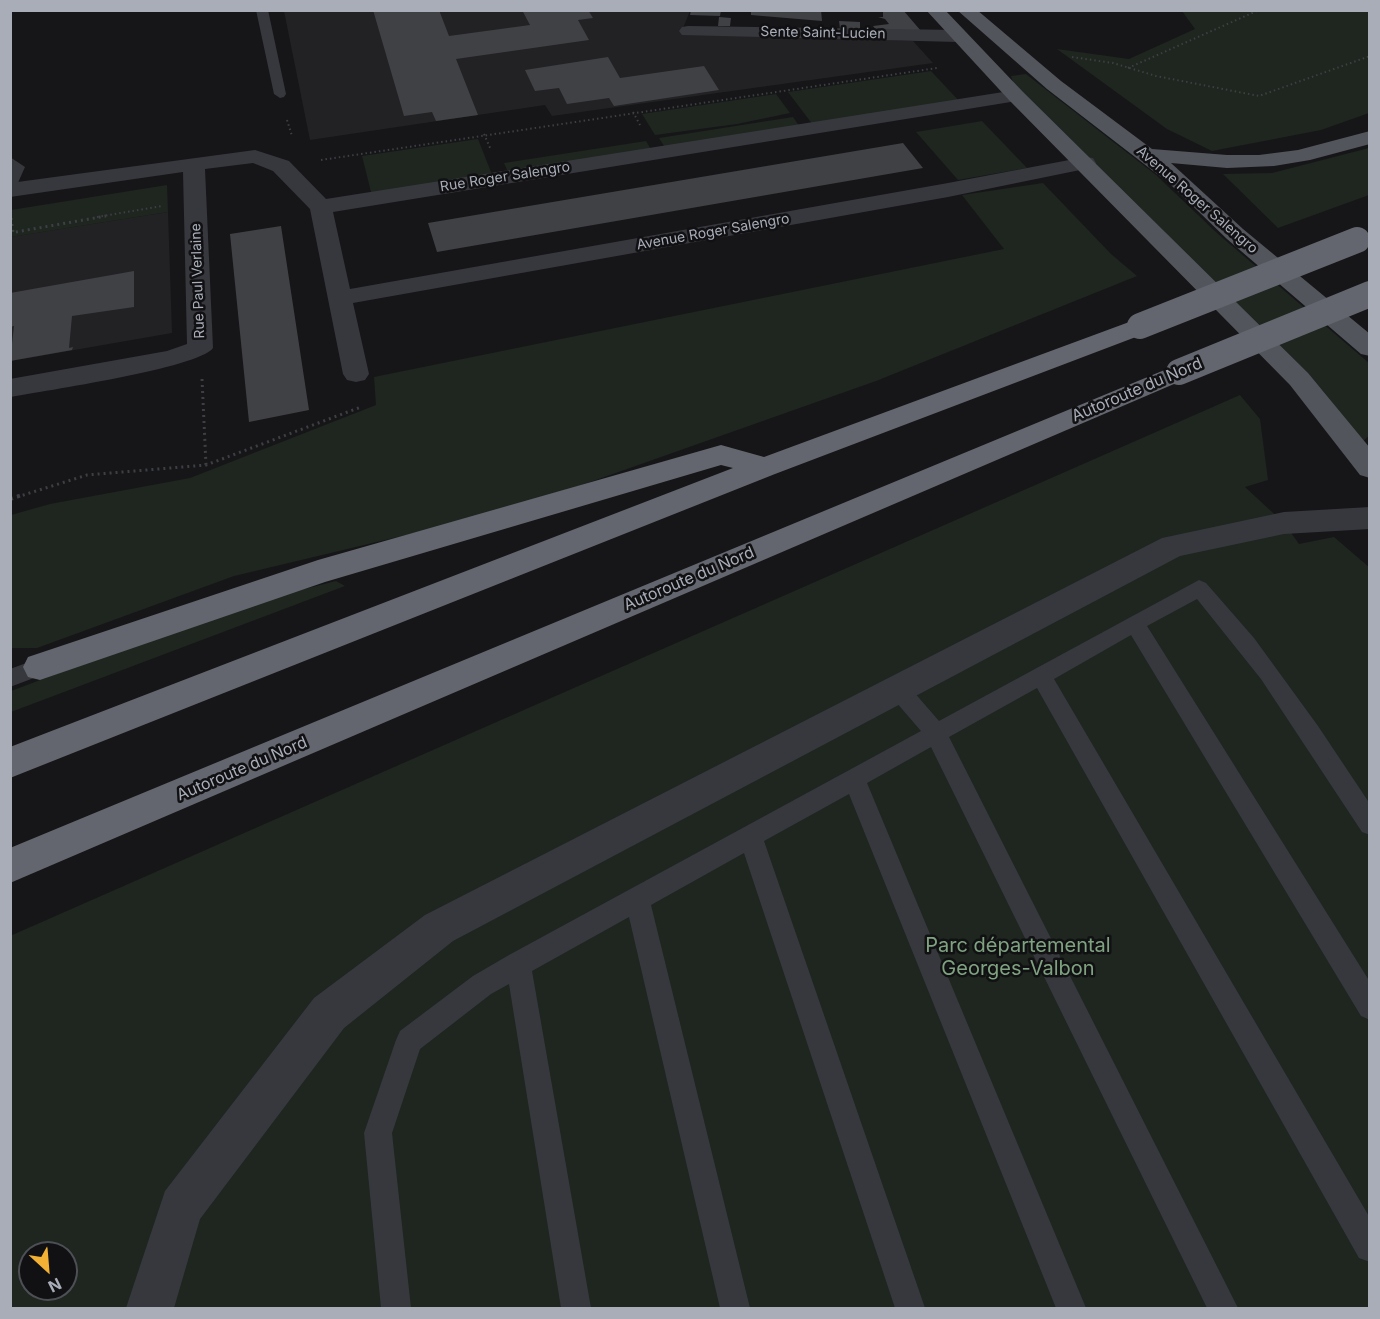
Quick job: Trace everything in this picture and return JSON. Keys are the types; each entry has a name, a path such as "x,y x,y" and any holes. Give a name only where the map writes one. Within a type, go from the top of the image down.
{"highway":[{"path":"10,763 765,467 1140,326 1363,237"},
{"name":"Autoroute du Nord","path":"10,866 1179,372 1370,294"},
{"path":"25,666 318,572 721,455 765,467"}],"main road":[{"path":"935,10 1016,96 1299,379 1370,468"},
{"name":"Avenue Roger Salengro","path":"966,10 1054,85 1178,179 1235,234 1370,348"},
{"path":"1149,155 1236,162 1273,161 1312,154 1370,137"}],"street":[{"name":"Sente Saint-Lucien","path":"688,31 958,36"},
{"name":"Rue Roger Salengro","path":"321,207 1016,96"},
{"path":"10,188 255,156 281,166 321,207 356,374"},
{"name":"Avenue Roger Salengro","path":"341,298 948,190 1085,163"},
{"name":"Rue Paul Verlaine","path":"10,388 172,358 200,348 194,164"},
{"path":"150,1308 182,1207 329,1013 439,928 1173,546 1284,523 1370,518"}],"lane":[{"path":"262,10 280,94"},
{"path":"10,161 18,167 10,188"},
{"path":"396,1308 378,1133 409,1040 482,985 935,732 1199,588 1237,630 1300,717 1370,825"},
{"path":"1135,624 1370,1007"},
{"path":"10,678 25,666"},
{"path":"1041,676 1370,1247"},
{"path":"898,689 935,732 1223,1308"},
{"path":"854,779 1071,1308"},
{"path":"750,836 910,1308"},
{"path":"637,899 735,1308"},
{"path":"519,964 576,1308"}],"path":[{"path":"1128,68 1258,10"},
{"path":"280,94 294,145 281,166"},
{"path":"10,233 195,201"},
{"path":"200,348 206,465"},
{"path":"10,499 87,476 206,465 361,406 356,374"}],"shaded area":[{"path":"284,11 690,11 681,33 913,41 933,63 552,116 545,105 310,140"},
{"path":"168,212 172,333 11,361 10,237"}],"green space":[{"path":"1182,11 1369,11 1369,113 1321,130 1212,151 1167,129 1057,49 1129,59 1195,29"},
{"path":"931,71 960,102 813,125 788,92"},
{"path":"1026,74 1156,175 1218,234 1369,363 1369,436 1363,441 1322,390 1014,85 1011,76"},
{"path":"776,94 790,113 737,124 655,135 642,114"},
{"path":"793,117 800,127 666,149 659,138"},
{"path":"982,121 1027,168 958,180 916,132"},
{"path":"478,139 493,177 372,196 362,156"},
{"path":"646,141 652,151 509,174 504,163"},
{"path":"1369,148 1369,195 1278,228 1223,174 1272,173"},
{"path":"1043,183 1111,254 1137,276 876,381 511,510 234,576 37,648 11,648 11,515 50,504 190,478 376,405 374,377 1004,249 962,195"},
{"path":"167,185 168,212 11,237 11,210"},
{"name":"Parc départemental Georges-Valbon","path":"1240,395 1260,419 1268,480 1245,487 1284,523 1299,544 1334,537 1369,567 1369,1308 11,1308 10,936"},
{"path":"336,581 345,586 11,712 11,691 237,606"}],"building":[{"path":"373,10 439,10 449,36 530,25 522,10 588,10 593,18 578,20 589,40 456,59 478,115 436,121 432,112 404,116"},
{"path":"691,10 721,10 720,16 690,15"},
{"path":"751,10 821,10 822,21 751,15"},
{"path":"883,10 903,10 921,31 876,30 873,26 889,24 885,19 878,17 883,17"},
{"path":"719,17 731,18 730,26 718,26"},
{"path":"839,21 860,22 860,30 840,29"},
{"path":"608,57 620,78 704,66 719,90 614,106 609,98 567,104 559,88 535,91 525,70"},
{"path":"903,143 923,168 437,252 428,223"},
{"path":"281,226 309,410 249,422 230,234"},
{"path":"134,271 134,307 72,316 69,348 73,347 72,350 10,361 14,326 10,327 10,293"}]}
